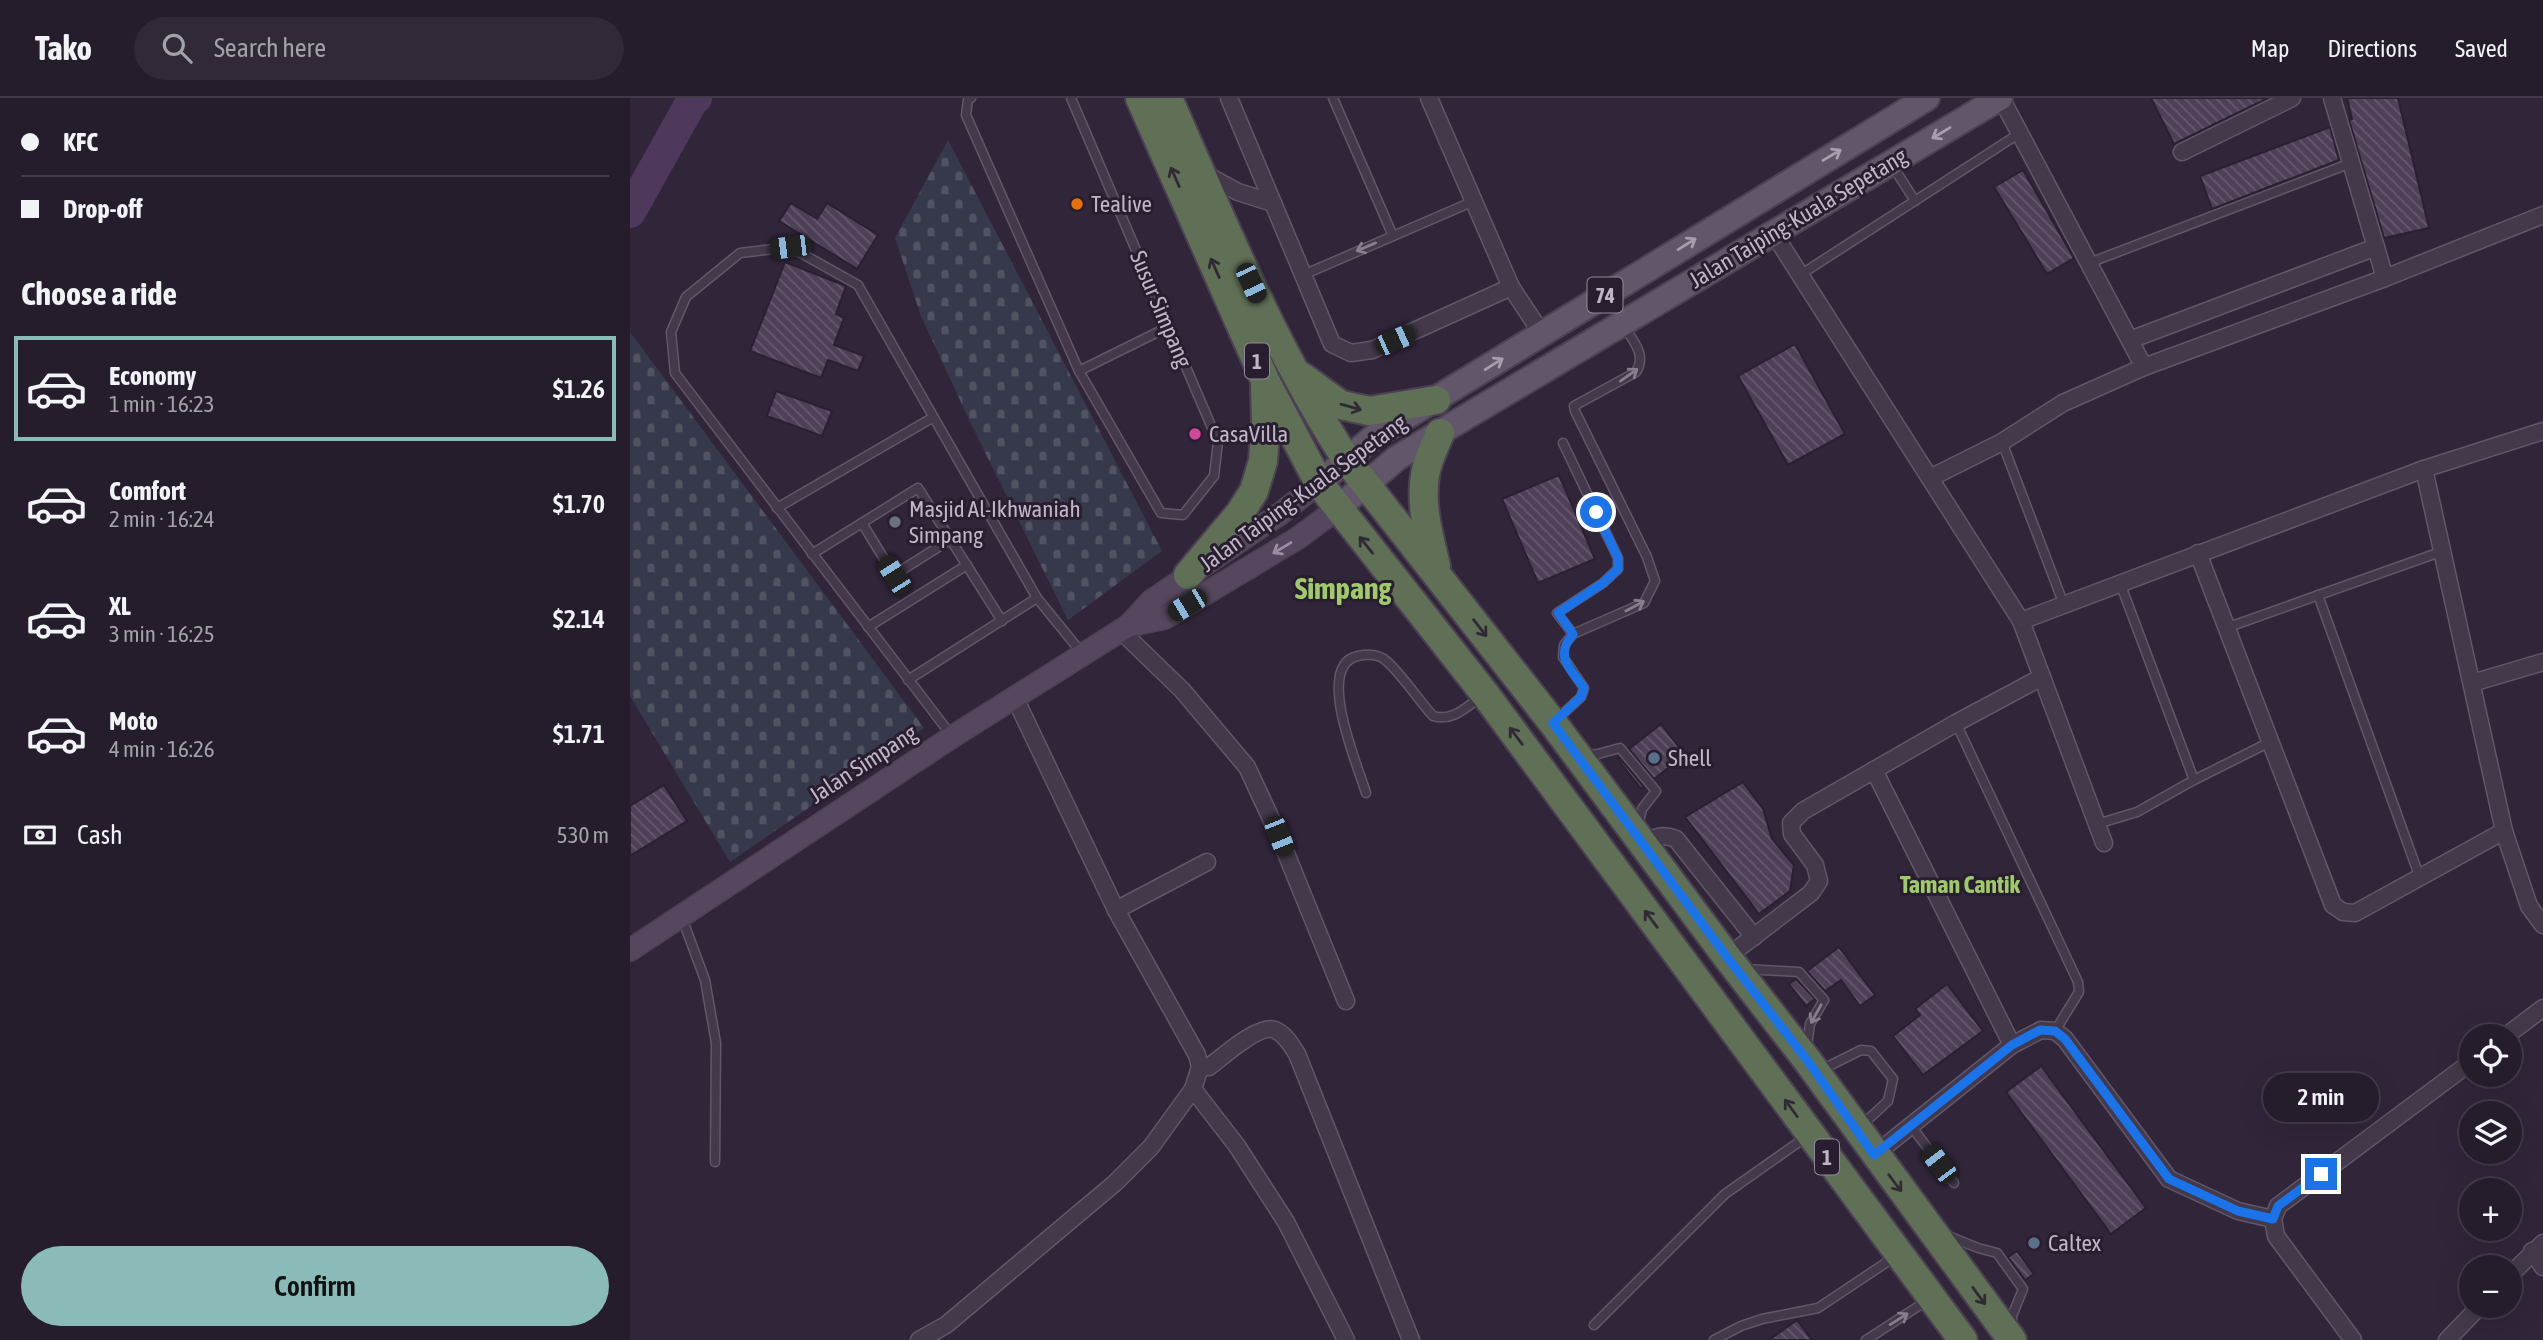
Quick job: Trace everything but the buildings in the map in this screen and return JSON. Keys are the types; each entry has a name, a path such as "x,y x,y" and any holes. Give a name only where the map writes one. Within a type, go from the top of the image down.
{"highway":[{"name":"1","path":"1168,98 1293,370 1346,459 1553,723 2012,1340"},
{"name":"1","path":"1144,108 1265,380 1319,483 1485,694 1963,1340"},
{"path":"1293,370 1340,405 1369,411 1436,400"},
{"path":"1188,575 1240,513 1254,491 1263,461 1265,380"},
{"path":"1438,575 1425,522 1423,500 1425,472 1440,433"}],"main road":[{"name":"Jalan Taiping-Kuala Sepetang","path":"1125,628 1151,601 1280,514 1375,436 1927,98"},
{"name":"Jalan Taiping-Kuala Sepetang","path":"1125,628 1165,618 1298,538 1397,458 2001,98"},
{"name":"Jalan Simpang","path":"630,950 952,737 1125,628"}],"street":[{"path":"1229,98 1332,344 1351,353 1372,350 1511,287"},
{"path":"1429,98 1511,287 1542,334"},
{"path":"2001,98 2144,367"},
{"path":"2182,152 2292,98"},
{"path":"2332,98 2385,278"},
{"path":"1201,172 1238,192 1273,203"},
{"path":"1930,478 2002,442 2063,403 2144,367 2385,278 2543,215"},
{"path":"1774,234 2021,621 2105,843"},
{"path":"2130,340 2376,247"},
{"path":"2021,621 2424,469 2543,430"},
{"path":"2424,469 2504,831 2529,906 2543,925"},
{"path":"2198,553 2333,905 2343,912 2355,913 2504,831"},
{"path":"1125,628 1247,767 1279,836 1346,1001"},
{"path":"2472,683 2543,662"},
{"path":"1731,963 1754,937 1811,893 1819,881 1815,865 1792,834 1791,823 1803,811 2042,677"},
{"path":"919,1340 946,1325 1115,1183 1151,1147 1194,1089 1200,1067 1197,1055 1116,910 1014,698"},
{"path":"1874,770 2012,1045"},
{"path":"1640,841 1665,835 1676,839 1754,937"},
{"path":"1116,910 1207,862"},
{"path":"2521,1024 2543,1008"},
{"path":"1200,1067 1209,1067 1262,1029 1274,1029 1288,1040 1303,1067 1407,1339"},
{"path":"1874,1155 2012,1045 2040,1030 2055,1031 2065,1039 2169,1179 2238,1211 2273,1219"},
{"path":"2353,1340 2276,1236 2273,1219 2278,1206 2459,1071"},
{"path":"1194,1089 1237,1146 1286,1222 1346,1340"},
{"path":"2522,1263 2537,1247 2543,1267"},
{"path":"2447,1340 2468,1318"}],"lane":[{"path":"971,98 968,100 966,115 1079,371 1168,327"},
{"name":"Susur Simpang","path":"1071,98 1218,442 1214,476 1182,515 1161,513 1079,371"},
{"path":"1129,98 1144,108"},
{"path":"1333,98 1393,236"},
{"path":"1800,275 2020,133"},
{"path":"1891,163 1915,201"},
{"path":"2089,263 2352,163"},
{"path":"1303,275 1474,201"},
{"path":"952,737 675,373 671,332 686,297 740,253 790,247 858,285 1037,598 1083,654"},
{"path":"1553,723 1581,697 1584,688 1563,657 1564,645 1573,634 1644,603 1655,581 1647,557 1574,406 1636,372 1641,364 1642,355 1622,323"},
{"path":"777,508 932,418"},
{"path":"2002,442 2064,605"},
{"path":"1563,443 1618,558 1618,569 1603,583 1558,613 1573,634"},
{"path":"812,554 918,488 1002,621"},
{"path":"862,523 894,575 951,539"},
{"path":"2226,628 2443,551"},
{"path":"868,627 967,565"},
{"path":"2120,583 2193,780"},
{"path":"2318,595 2420,878"},
{"path":"908,680 1037,598"},
{"path":"1366,793 1340,707 1338,687 1341,669 1351,657 1367,654 1383,659 1433,716 1443,719 1452,717 1485,694"},
{"path":"1956,723 2078,982 2079,992 2055,1031"},
{"path":"2097,824 2137,812 2193,780 2270,742"},
{"path":"1574,753 1598,754 1620,748 1656,791 1642,809 1640,841"},
{"path":"681,915 705,980 716,1043 715,1162"},
{"path":"1731,963 1799,971 1824,1000 1810,1024 1811,1067 1861,1050 1871,1051 1893,1079 1888,1101 1856,1130"},
{"path":"1911,1126 1954,1183"},
{"path":"1594,1325 1725,1195 1811,1134"},
{"path":"1928,1227 1997,1253 2023,1289 2012,1316 2012,1340"},
{"path":"1714,1340 1762,1319 1818,1308 1899,1254"},
{"path":"1866,1340 1932,1298"}],"green space":[{"path":"948,140 1162,551 1068,620 921,316 895,238"},
{"path":"630,332 924,728 730,862 630,696"}],"waterway":[{"path":"630,212 696,98"}],"place":[{"name":"Tealive","path":"1077,204"},
{"name":"CasaVilla","path":"1195,434"},
{"name":"Masjid Al-Ikhwaniah Simpang","path":"895,522"},
{"name":"Shell","path":"1654,758"},
{"name":"Caltex","path":"2034,1243"}],"district":[{"name":"Simpang","path":"1343,588"},
{"name":"Taman Cantik","path":"1960,884"}],"route":[{"path":"1596,512 1618,558 1618,569 1603,583 1558,613 1573,634 1564,645 1563,657 1584,688 1581,697 1553,723 1807,1060 1874,1155 2012,1045 2040,1030 2055,1031 2065,1039 2169,1179 2238,1211 2273,1219 2278,1206 2321,1174"}]}
